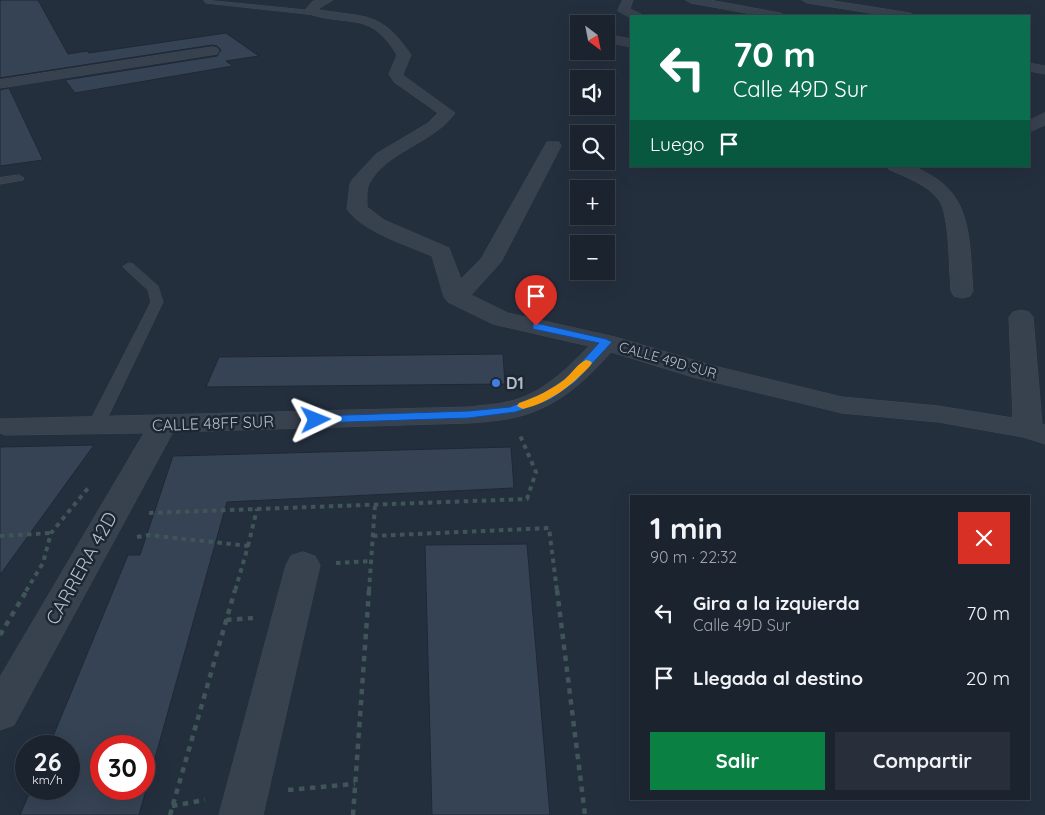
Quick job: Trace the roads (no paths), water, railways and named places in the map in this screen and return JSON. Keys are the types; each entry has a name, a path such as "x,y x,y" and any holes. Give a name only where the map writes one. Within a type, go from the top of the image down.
{"street":[{"path":"628,0 624,12 634,15"},
{"path":"690,0 775,15"},
{"path":"807,0 904,15"},
{"path":"764,13 784,3"},
{"path":"322,7 377,25 394,41 404,55 396,74 399,79 447,113 434,126 382,158 360,184 357,209 377,224 442,252 456,296 490,262 553,146"},
{"path":"615,40 630,43"},
{"path":"0,84 212,52"},
{"path":"1030,67 1045,70"},
{"path":"1030,126 1045,118"},
{"path":"898,167 932,184 948,198 954,214 962,291"},
{"name":"CALLE 49D SUR","path":"456,296 501,319 606,342 702,371 842,405 938,414 1037,432"},
{"path":"1022,317 1037,432"},
{"name":"CALLE 48FF SUR","path":"5,426 163,424 469,415 512,410 547,397 571,380 606,342"},
{"name":"CARRERA 42D","path":"0,713 163,424"},
{"path":"244,804 303,565"}],"lane":[{"path":"206,1 322,7"},
{"path":"0,181 19,178"},
{"path":"96,425 158,302 154,289 129,268"}],"place":[{"name":"D1","path":"496,383"}]}
